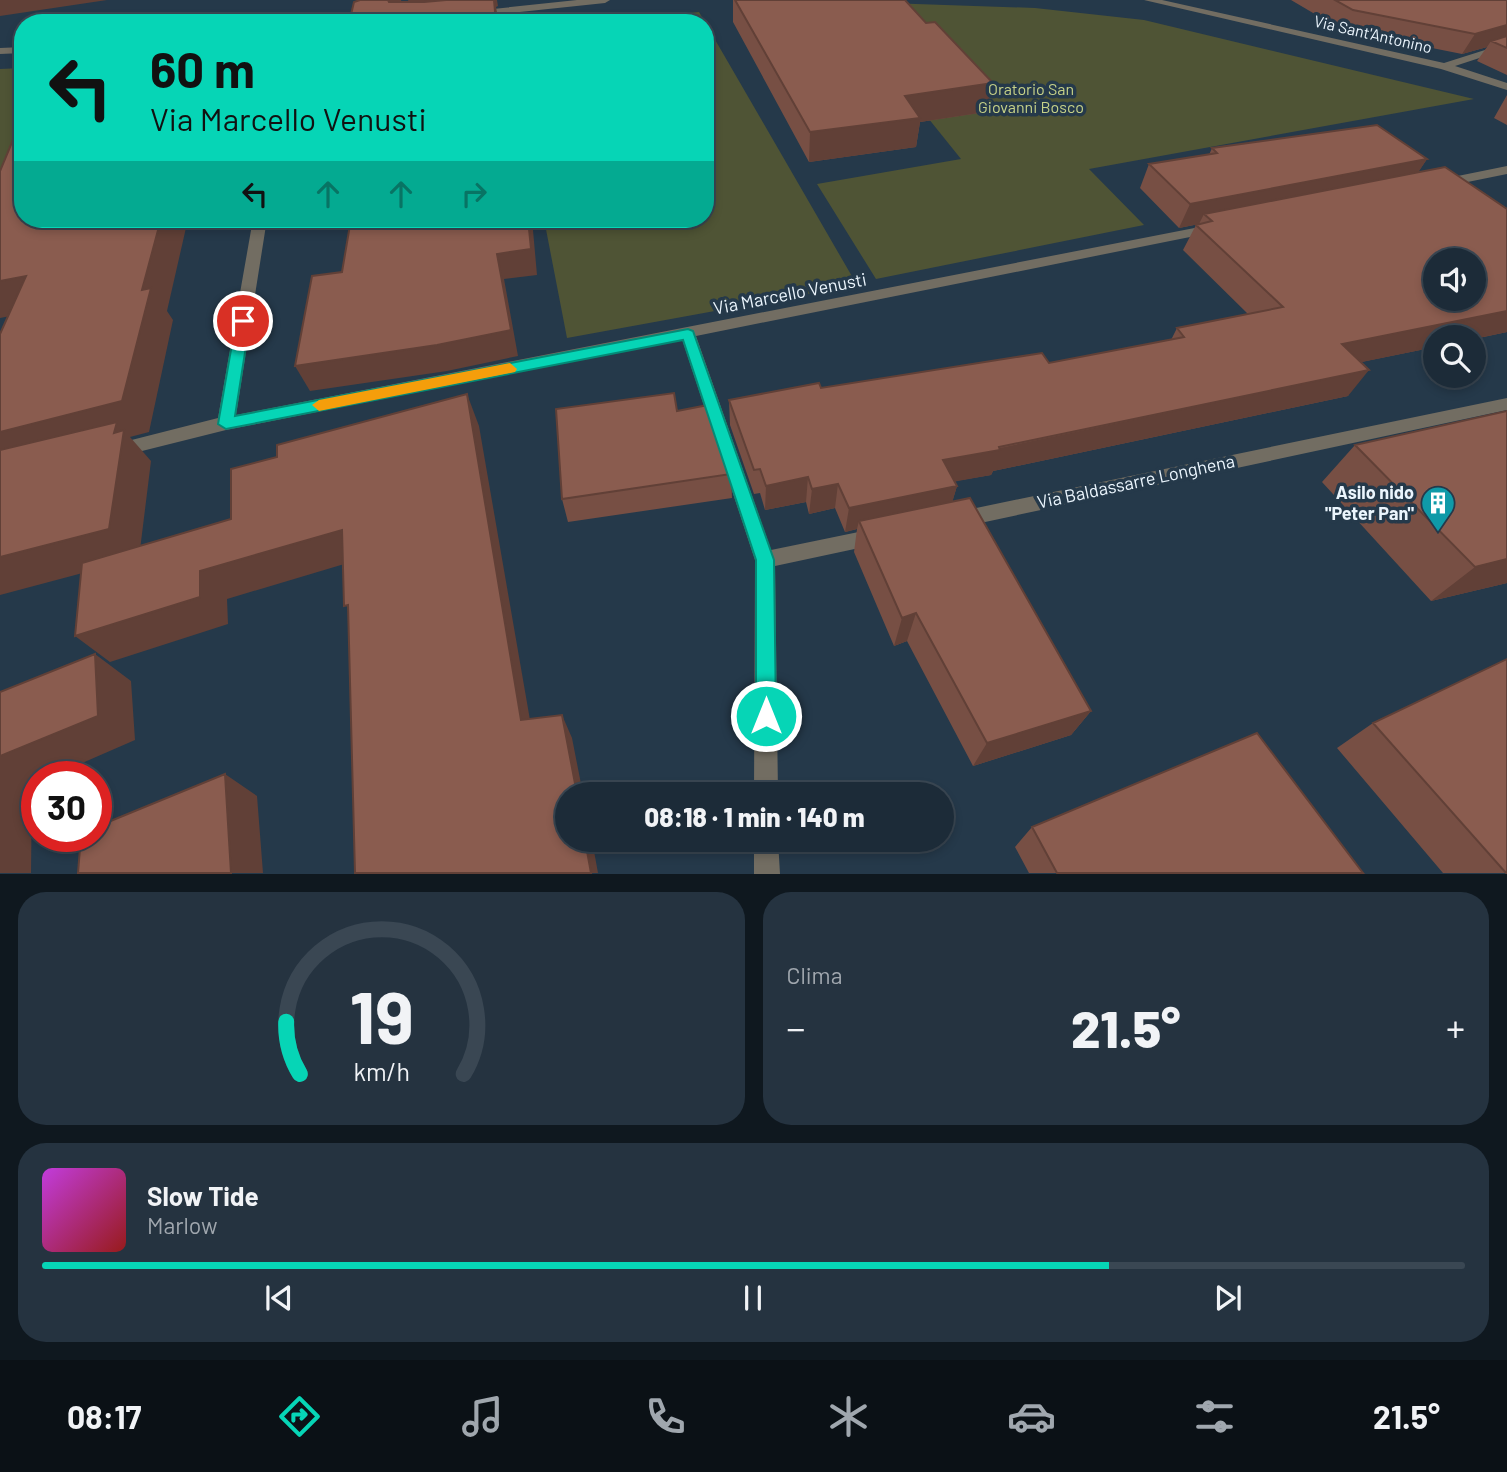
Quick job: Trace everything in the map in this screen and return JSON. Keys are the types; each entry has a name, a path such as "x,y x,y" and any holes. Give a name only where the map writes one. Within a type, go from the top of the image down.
{"street":[{"path":"475,14 605,0"},
{"name":"Via Sant'Antonino","path":"1149,0 1444,66 1507,87"},
{"path":"1444,66 1507,46"},
{"path":"1425,186 1507,170"},
{"name":"Via Marcello Venusti","path":"93,456 226,424 1234,225"},
{"path":"226,424 259,228"},
{"path":"688,334 765,560 766,782"},
{"name":"Via Baldassarre Longhena","path":"940,523 1507,404"},
{"path":"765,560 900,532"},
{"path":"766,852 766,873"}],"green space":[{"name":"Oratorio San Giovanni Bosco","path":"887,3 1035,8 1144,20 1474,99 1089,169 1144,225 876,279 817,184 961,159 838,6"},
{"path":"714,38 857,285 567,338 546,228 714,228"},
{"path":"14,68 14,201 0,230 0,69"}],"building":[{"path":"494,0 495,14 351,14 354,2"},
{"path":"735,0 905,0 926,23 935,22 993,83 905,96 920,118 810,132"},
{"path":"1335,0 1507,0 1507,25 1475,34 1353,10"},
{"path":"1507,36 1507,48 1491,41"},
{"path":"1377,125 1427,159 1190,204 1149,164 1217,153 1212,148"},
{"path":"14,137 14,228 159,228 142,290 151,288 122,401 0,432 0,334 26,276 0,281 0,171"},
{"path":"1445,167 1507,209 1507,311 1437,325 1423,325 1423,328 1342,344 1369,370 943,460 957,486 849,508 838,484 812,489 808,477 766,486 760,469 754,470 729,400 819,383 821,388 1042,353 1049,363 1184,337 1177,328 1283,307 1196,225 1212,221 1204,214"},
{"path":"349,228 529,228 531,249 497,254 511,330 437,345 295,366 312,276 342,272"},
{"path":"674,393 677,411 708,405 731,474 562,499 556,409"},
{"path":"467,394 521,720 562,715 575,782 555,782 555,852 587,852 591,873 355,873 348,605 344,606 342,530 200,571 200,597 75,636 82,563 231,519 231,469 277,457 277,445"},
{"path":"1507,411 1507,559 1475,567 1355,445"},
{"path":"117,422 114,433 124,430 109,529 0,557 0,450"},
{"path":"970,498 1091,711 987,743 916,613 902,618 859,521"},
{"path":"95,654 98,716 0,756 0,692"},
{"path":"1507,659 1507,873 1506,873 1373,723"},
{"path":"1257,733 1363,873 1057,873 1032,827"},
{"path":"225,774 231,873 78,873 80,852 112,852 112,820"}],"slow traffic":[{"path":"319,405 510,369"}],"place":[{"name":"Asilo nido \"Peter Pan\"","path":"1438,533"}],"route":[{"path":"243,321 226,424 688,334 765,560 766,716"}]}
